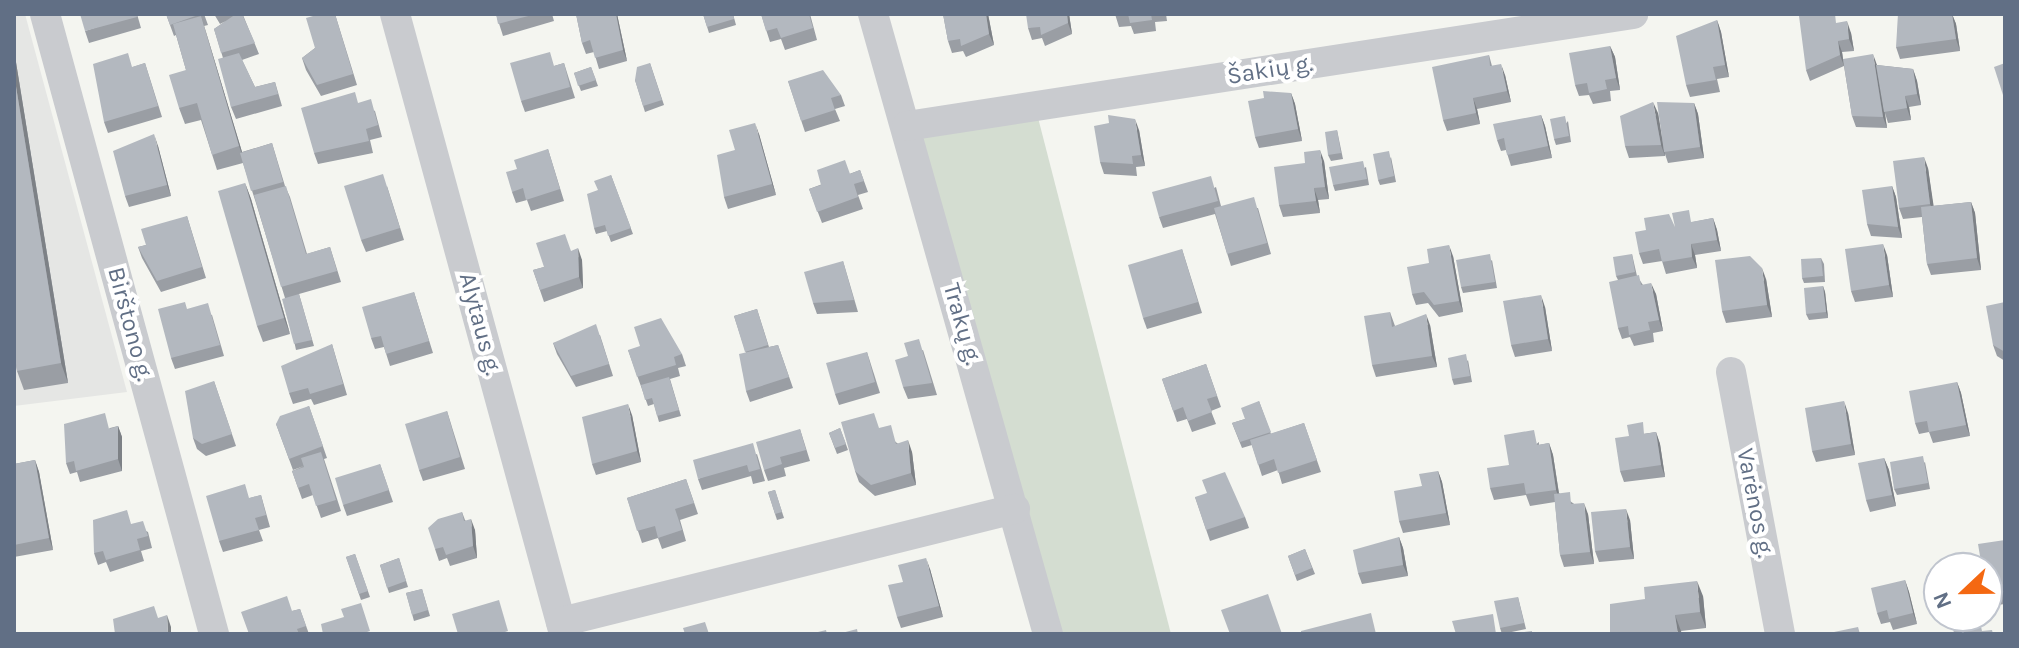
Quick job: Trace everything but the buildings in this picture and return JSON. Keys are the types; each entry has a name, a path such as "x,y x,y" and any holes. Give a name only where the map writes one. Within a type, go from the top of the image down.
{"street":[{"name":"Birštono g.","path":"45,14 214,634"},
{"name":"Alytaus g.","path":"395,14 563,628"},
{"name":"Trakų g.","path":"873,14 1048,634"},
{"name":"Šakių g.","path":"907,126 1633,14"},
{"name":"Varėnos g.","path":"1731,372 1780,634"},
{"path":"563,628 1015,509"}],"shaded area":[{"path":"14,14 25,14 127,392 14,406"},
{"path":"1035,106 1171,634 1047,634 907,126"}]}
